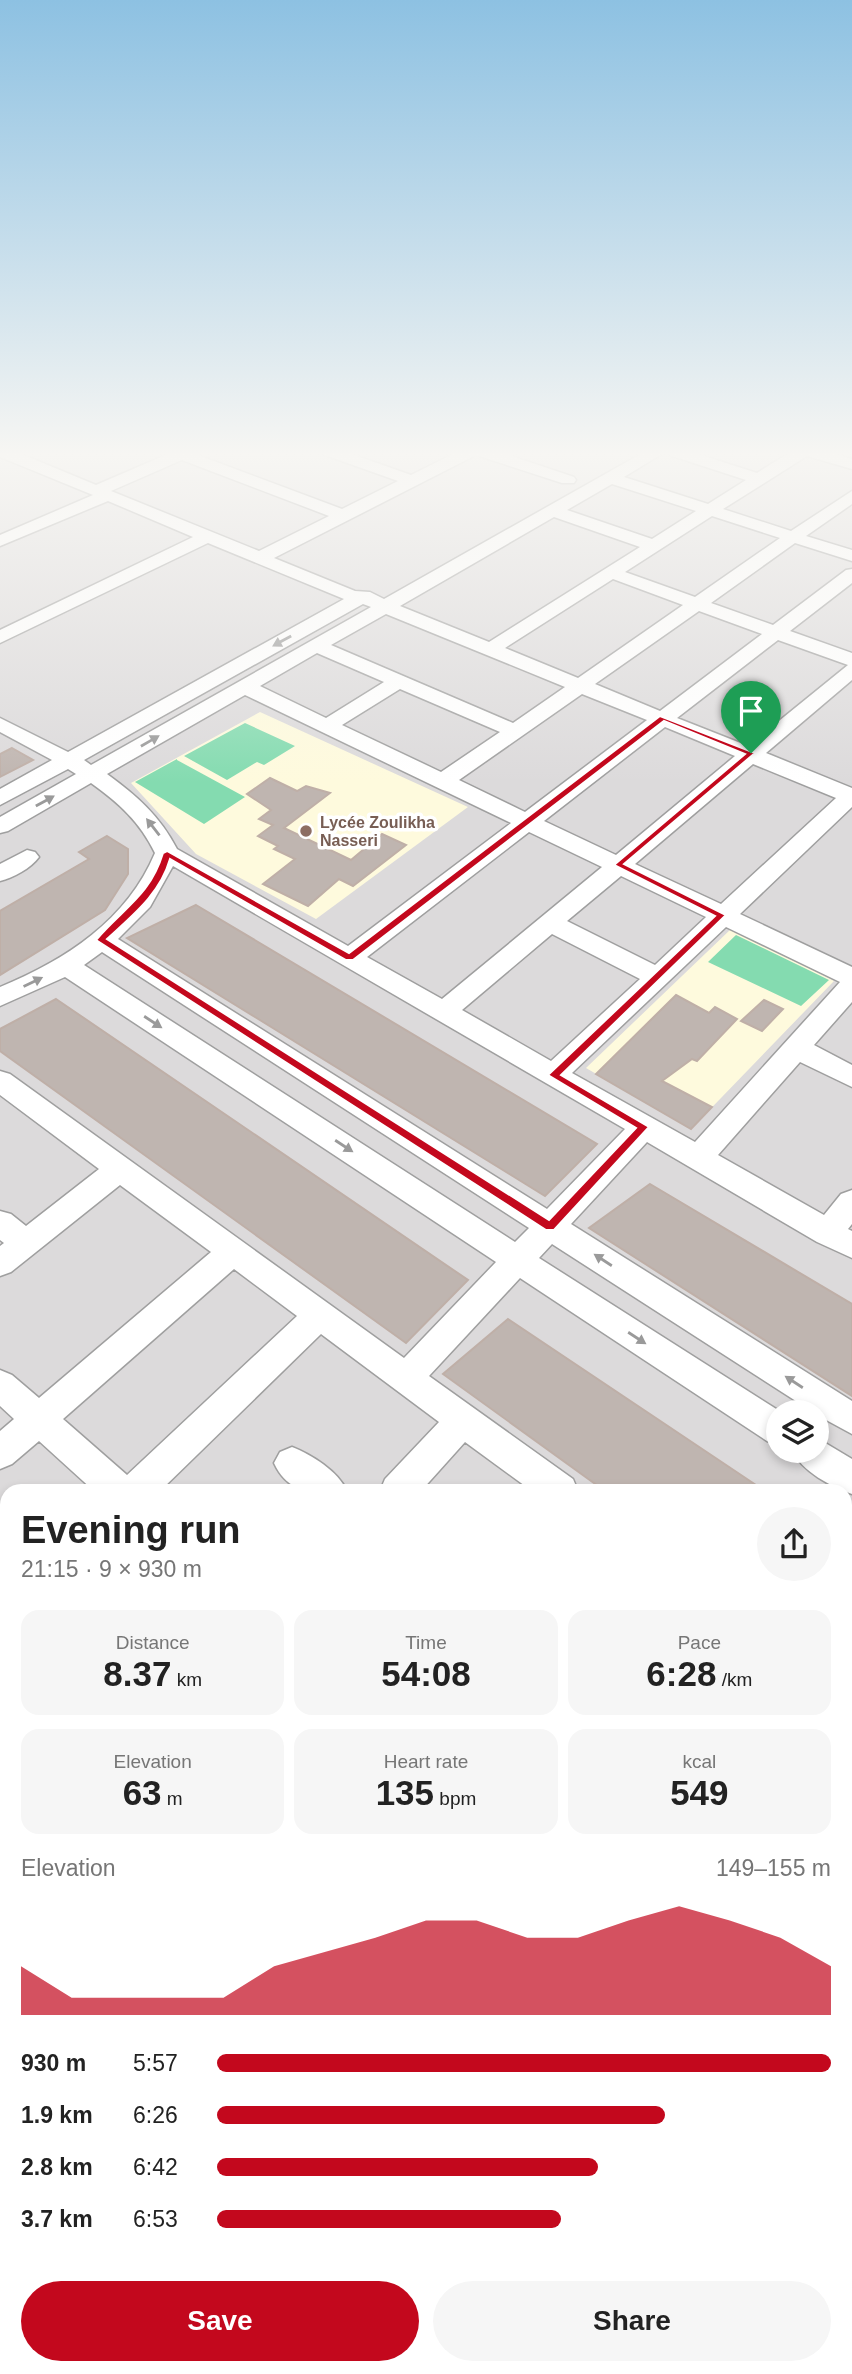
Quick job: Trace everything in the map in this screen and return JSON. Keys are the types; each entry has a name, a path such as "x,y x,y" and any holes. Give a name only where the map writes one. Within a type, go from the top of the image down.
{"street":[{"path":"0,638 156,562"},
{"path":"269,562 852,795 554,1075"},
{"path":"0,826 464,562"},
{"path":"491,649 629,562"},
{"path":"442,782 758,562"},
{"path":"612,573 852,660"},
{"path":"350,957 852,575"},
{"path":"0,798 383,584"},
{"path":"317,646 515,731"},
{"path":"443,1012 852,670"},
{"path":"327,726 398,681"},
{"path":"245,687 852,977"},
{"path":"0,724 91,775 146,818 163,840 167,853 162,872 146,898 101,940 39,980 0,997"},
{"path":"167,853 840,1239 852,1202"},
{"path":"0,874 27,857"},
{"path":"551,923 657,976"},
{"path":"101,940 852,1419"},
{"path":"65,965 766,1422"},
{"path":"698,1158 852,985"},
{"path":"796,1048 852,1077"},
{"path":"2,1086 120,1169 550,1484"},
{"path":"405,1379 644,1127"},
{"path":"0,1264 120,1169"},
{"path":"0,1223 26,1243"},
{"path":"0,1453 232,1252"},
{"path":"142,1484 319,1316"},
{"path":"0,1385 111,1484"},
{"path":"404,1484 463,1420"},
{"path":"829,1463 852,1478"},
{"path":"292,1464 319,1484"}],"shaded area":[{"path":"0,562 852,562 852,1484 0,1484"},
{"name":"Lycée Zoulikha Nasseri","path":"260,712 468,807 316,919 196,854 131,783"},
{"path":"731,929 834,981 691,1129 586,1068"}],"green space":[{"path":"245,723 295,746 264,765 257,762 227,780 184,756"},
{"path":"177,759 245,797 204,824 135,782"},
{"path":"736,935 829,980 801,1006 708,962"}],"building":[{"path":"12,748 33,760 0,777 0,754"},
{"path":"270,778 297,791 306,786 330,793 284,828 351,860 382,834 406,845 353,886 339,879 308,906 263,884 295,859 274,849 278,846 258,836 273,825 259,819 271,810 247,794"},
{"path":"107,836 128,849 128,874 105,910 0,975 0,911 89,859 79,852"},
{"path":"196,905 597,1144 545,1196 127,938"},
{"path":"676,995 709,1013 715,1007 737,1019 697,1061 692,1059 662,1081 712,1107 691,1129 596,1074"},
{"path":"56,999 468,1280 406,1343 0,1051 0,1029"},
{"path":"764,1000 783,1009 762,1031 741,1021"},
{"path":"650,1184 852,1304 852,1396 589,1228"},
{"path":"508,1319 755,1484 595,1484 443,1374"}],"place":[{"name":"Lycée Zoulikha Nasseri","path":"306,831"}],"route":[{"path":"663,718 751,753 618,865 722,915 554,1075 644,1127 550,1226 101,940 146,898 162,872 167,853 350,957 663,718"}]}
